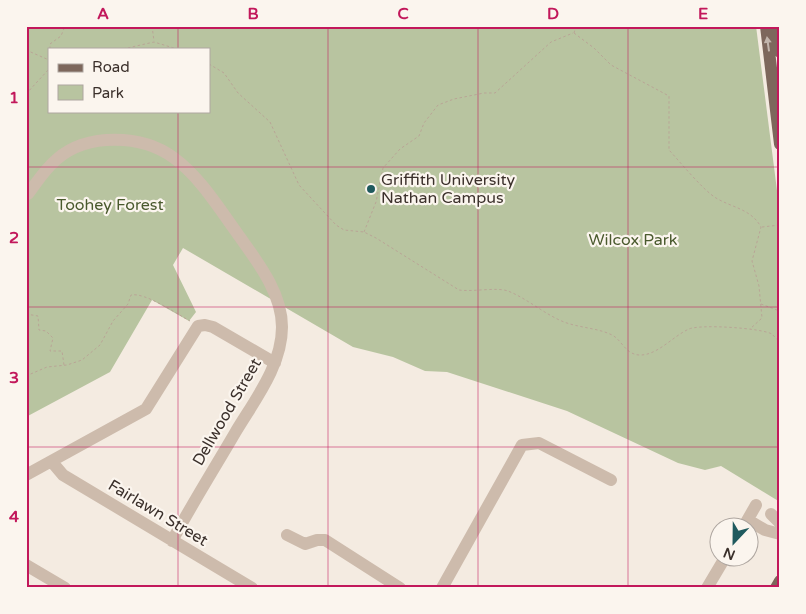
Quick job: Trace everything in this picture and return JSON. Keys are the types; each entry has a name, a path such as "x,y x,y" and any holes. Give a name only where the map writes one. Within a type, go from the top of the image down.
{"main road":[{"path":"766,26 780,144"},
{"path":"776,26 780,52"}],"street":[{"name":"Dellwood Street","path":"28,194 57,159 74,148 91,142 121,140 141,143 159,149 182,166 224,216 252,254 274,292 282,326 275,363 172,540"},
{"path":"26,476 146,409 198,326 213,327 275,363"},
{"path":"442,588 522,445 539,443 611,480"},
{"name":"Fairlawn Street","path":"52,462 63,476 252,588"},
{"path":"750,516 756,506"},
{"path":"758,528 764,530 777,526"},
{"path":"287,535 305,544 324,540 400,588"},
{"path":"26,565 65,588"},
{"path":"707,588 720,566"}],"path":[{"path":"50,48 50,44 61,36 65,26"},
{"path":"152,26 154,42"},
{"path":"574,33 576,26"},
{"path":"574,33 594,48 611,66 669,96 669,150 715,198 737,206 756,218 761,227 752,261 759,286 762,318 750,330"},
{"path":"364,232 376,202 383,168 400,149 419,136 424,124 438,105 454,99 484,93 495,93 551,42 574,33"},
{"path":"127,48 154,42 174,48"},
{"path":"26,50 48,60"},
{"path":"210,65 224,73 238,93 270,122 299,185 336,225 344,230 364,232 459,290 471,292 506,290 529,302 543,313 566,323 610,334 626,350 637,355 648,354 690,328 711,327 750,330 772,334 780,342"},
{"path":"26,94 48,70"},
{"path":"761,227 780,225"},
{"path":"26,376 47,367 82,360 100,345 113,321 128,304 132,295 137,294 148,298 198,326"},
{"path":"761,304 777,310 780,315"},
{"path":"26,314 38,316 39,330 46,331 53,338 50,351 62,351 64,365"}],"green space":[{"path":"26,26 756,26 780,214 780,502 721,466 705,470 678,463 567,411 447,372 425,371 393,357 353,347 183,248 173,265 196,312 189,321 152,300 110,372 26,417"}],"place":[{"name":"Griffith University Nathan Campus","path":"371,189"}],"park label":[{"name":"Toohey Forest","path":"110,205"},
{"name":"Wilcox Park","path":"633,240"}]}
